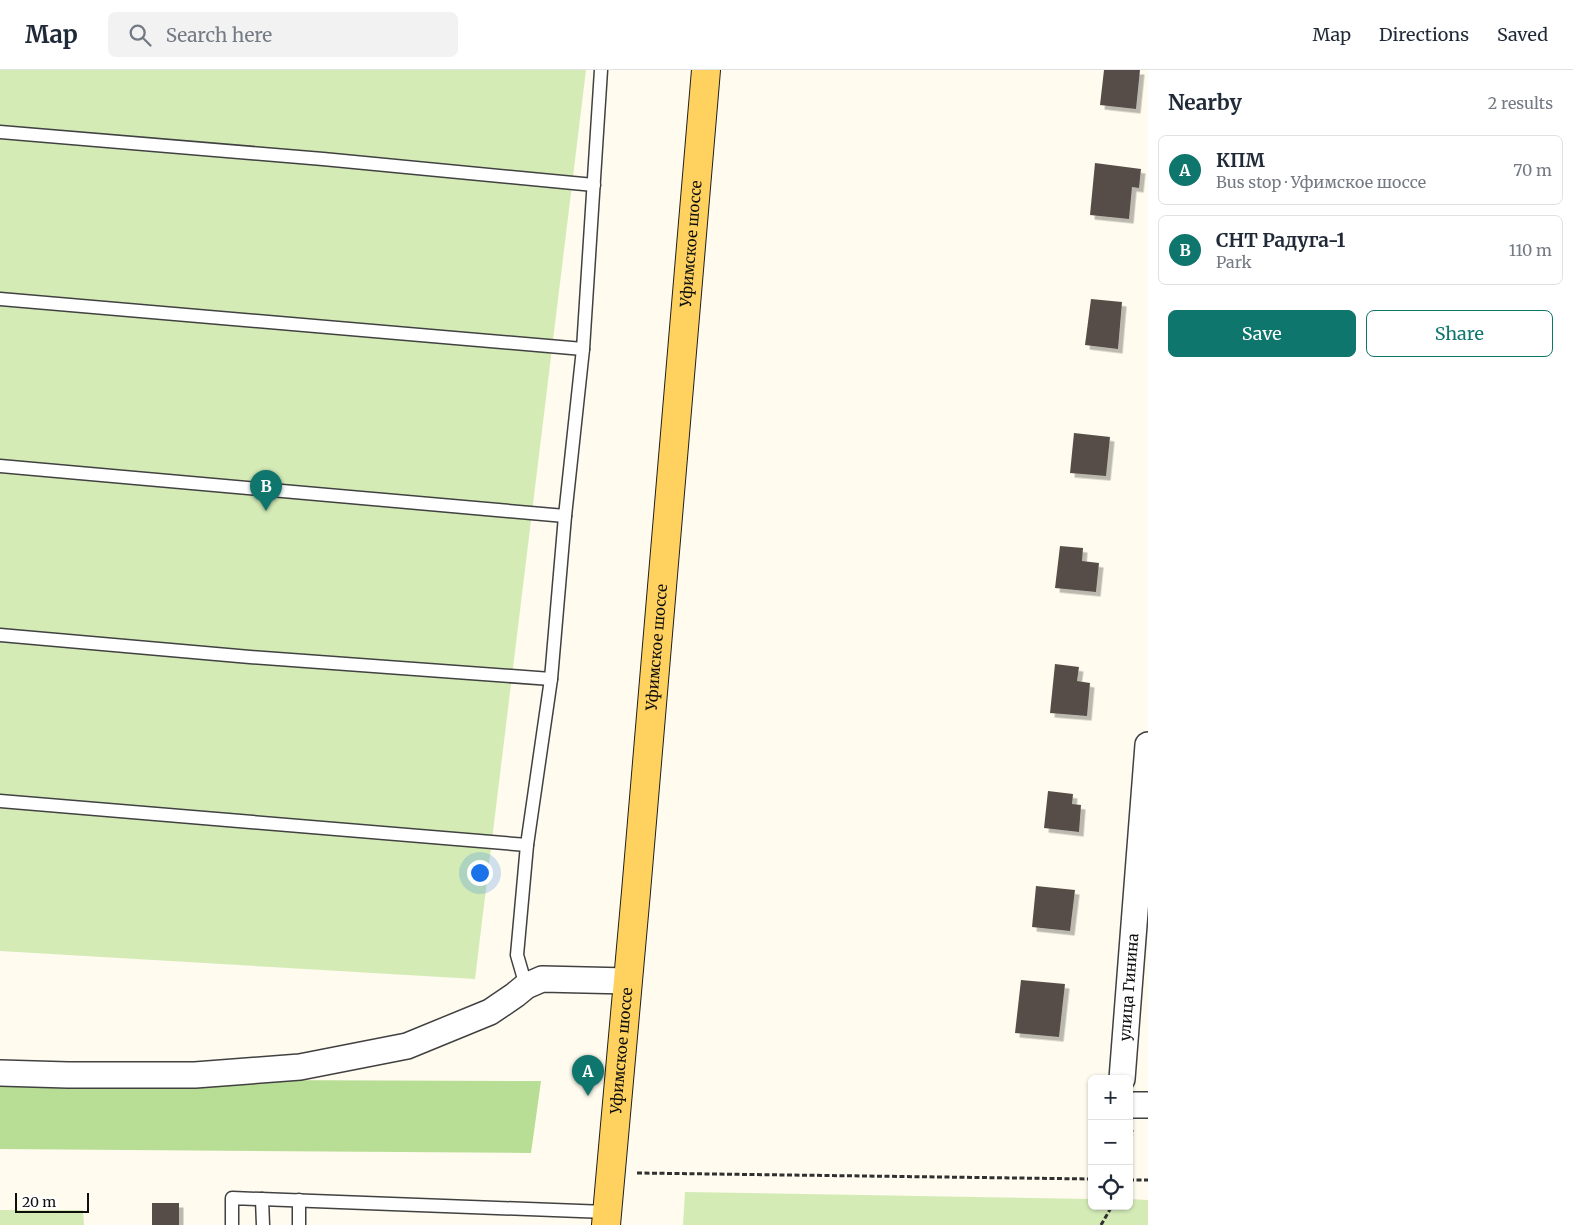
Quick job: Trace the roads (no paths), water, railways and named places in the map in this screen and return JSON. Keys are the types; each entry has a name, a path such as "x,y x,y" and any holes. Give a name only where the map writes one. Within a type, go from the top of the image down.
{"main road":[{"name":"Уфимское шоссе","path":"606,1219 706,70"}],"street":[{"name":"улица Гинина","path":"1122,1075 1148,745"},
{"path":"0,1073 195,1075 300,1067 407,1046 490,1012 526,986 542,979 628,980"},
{"path":"1133,1105 1148,1105"}],"lane":[{"path":"526,986 518,955 527,845 551,679 565,516 583,349 601,70"},
{"path":"0,132 313,158 594,185"},
{"path":"0,299 583,349"},
{"path":"0,466 565,516"},
{"path":"0,635 250,657 551,679"},
{"path":"0,801 527,845"},
{"path":"232,1225 232,1198 299,1200 606,1219"},
{"path":"262,1199 263,1225"},
{"path":"299,1200 299,1225"}],"place":[{"name":"СНТ Радуга-1","path":"266,511"},
{"name":"КПМ","path":"588,1096"}]}
